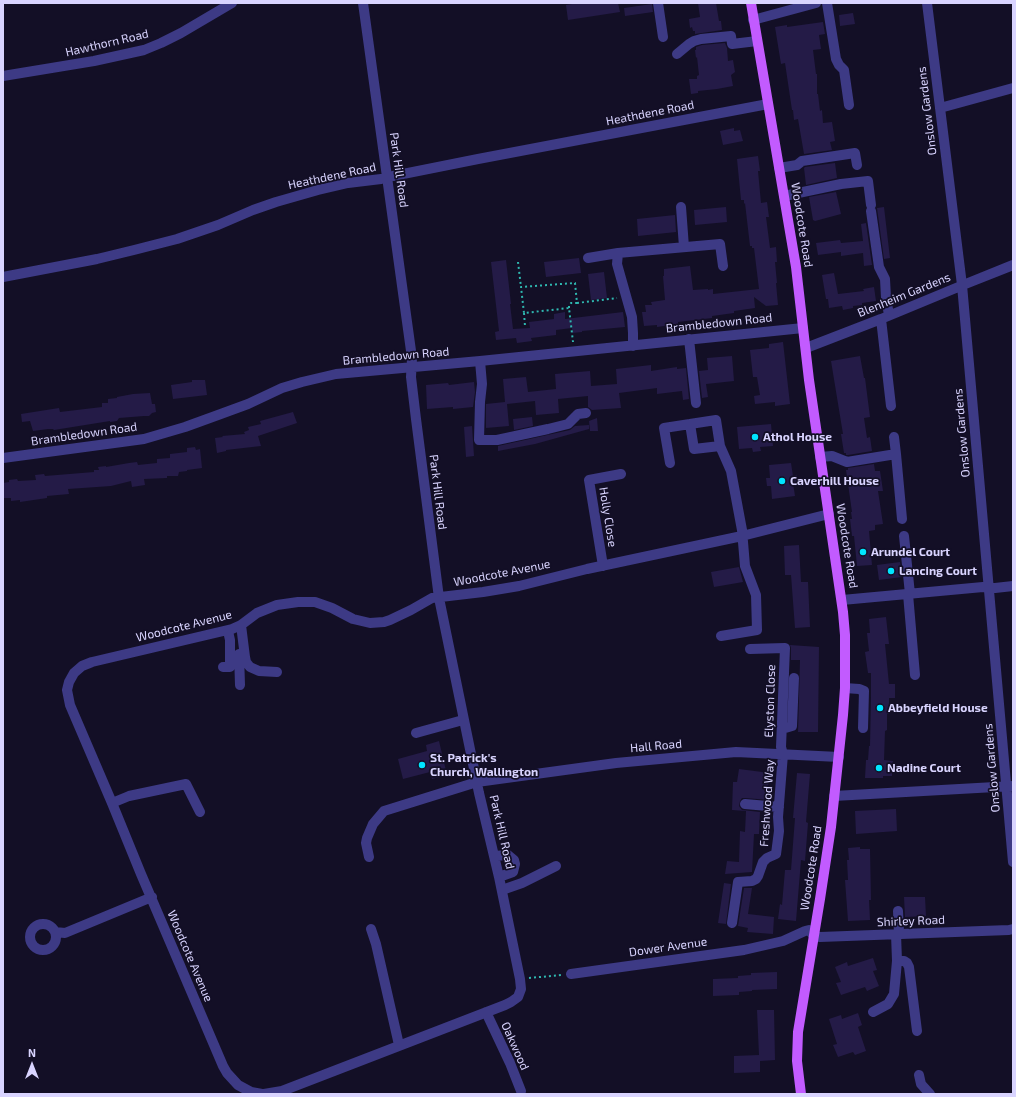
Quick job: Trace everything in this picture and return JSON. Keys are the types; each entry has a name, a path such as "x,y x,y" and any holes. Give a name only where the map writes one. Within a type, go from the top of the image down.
{"main road":[{"name":"Woodcote Road","path":"750,3 796,267 820,457 842,600 845,635 843,715 839,757 825,864 797,1043 797,1068 801,1094"}],"street":[{"name":"Hawthorn Road","path":"3,76 94,61 144,50 161,43 232,3"},
{"name":"Park Hill Road","path":"363,3 412,358 411,378 439,598 476,782 499,876 520,979"},
{"path":"658,3 662,37"},
{"path":"753,20 816,3"},
{"path":"827,3 836,59 844,70 849,105"},
{"name":"Onslow Gardens","path":"927,3 962,285 989,588 1010,786 1013,862"},
{"path":"677,54 689,44 701,39 731,36 732,44 757,41"},
{"path":"940,108 1013,88"},
{"name":"Heathdene Road","path":"3,277 97,259 134,250 218,225 276,202 348,183 381,179 768,104"},
{"path":"779,168 797,165 802,161 855,153 857,165"},
{"path":"784,196 841,184 868,181 879,267 885,279 891,406"},
{"path":"681,206 684,247"},
{"path":"588,258 618,253 720,244 723,266"},
{"path":"618,253 617,264 632,317 633,346"},
{"name":"Blenheim Gardens","path":"806,348 1013,265"},
{"name":"Brambledown Road","path":"3,458 144,439 185,427 248,404 282,388 336,374 633,346 803,328"},
{"path":"689,339 696,403"},
{"path":"480,361 482,384 479,440 497,440 561,426 568,424 578,414 586,413"},
{"path":"670,463 664,428 716,420 720,446 731,471 742,530 745,566 756,595 757,630 721,636"},
{"path":"690,424 694,449 720,446"},
{"path":"894,437 902,519"},
{"path":"820,457 832,456 847,462 896,454"},
{"name":"Holly Close","path":"603,566 589,480 621,474"},
{"name":"Woodcote Avenue","path":"520,979 521,988 518,996 505,1005 282,1091 263,1094 249,1093 238,1085 223,1066 70,705 67,690 71,676 86,664 235,628 257,612 288,602 320,604 361,621 370,623 384,622 411,610 432,598 519,586 742,536 829,514"},
{"path":"904,536 915,675"},
{"path":"842,600 983,587 1013,586"},
{"path":"223,667 230,667 230,640 235,628"},
{"path":"235,628 246,662 250,667 259,671 277,672"},
{"path":"235,628 240,662 240,685"},
{"name":"Elyston Close","path":"750,649 785,648 781,747 783,754"},
{"path":"782,729 792,726 794,678"},
{"path":"844,688 859,689 864,691 863,728"},
{"path":"416,733 463,720"},
{"name":"Hall Road","path":"369,857 366,843 367,838 373,824 384,811 476,782 616,763 736,752 839,757"},
{"name":"Freshwood Way","path":"732,923 738,882 752,881 756,879 763,862 767,858 776,854 779,831 779,807 783,754"},
{"path":"112,803 129,796 186,784 200,812"},
{"path":"834,796 1010,786"},
{"path":"745,804 779,807"},
{"path":"494,856 508,855 514,860 515,864 513,872 499,876"},
{"path":"502,890 522,883 556,866"},
{"path":"60,933 152,897"},
{"path":"873,1012 888,1004 894,994 897,961 898,911"},
{"path":"371,929 376,944 399,1045"},
{"name":"Dower Avenue","path":"571,974 744,950 783,941 809,930 814,936"},
{"name":"Shirley Road","path":"814,936 1011,930"},
{"path":"897,961 904,961 909,967 917,1031"},
{"name":"Oakwood","path":"486,1012 510,1063 521,1091"},
{"path":"919,1075 921,1084 930,1094"}],"path":[{"path":"518,262 525,326"},
{"path":"521,287 574,283 577,303"},
{"path":"574,351 569,308 571,303 626,297"},
{"path":"524,313 569,308"},
{"path":"520,979 571,974"}],"building":[{"path":"578,3 618,3 620,12 568,20 566,5"},
{"path":"698,3 716,3 722,30 695,34 692,27 690,28 689,19 700,17"},
{"path":"652,4 653,12 625,16 624,8"},
{"path":"853,13 855,24 840,26 839,15"},
{"path":"823,22 825,34 819,35 821,49 813,50 817,74 817,94 820,111 822,110 823,123 832,122 835,141 830,142 832,150 804,154 798,119 794,120 785,63 781,64 775,27 787,25 787,27"},
{"path":"725,43 728,61 733,60 735,72 731,75 733,86 698,91 698,93 691,94 689,79 697,79 697,76 699,75 695,50 696,47"},
{"path":"734,128 734,131 740,130 743,141 723,145 720,131"},
{"path":"758,156 761,203 767,202 769,217 766,217 770,248 776,247 777,262 775,262 778,305 766,306 754,297 755,308 712,316 712,318 678,322 678,324 657,327 657,325 644,326 642,312 646,312 645,305 652,305 651,302 665,300 663,276 664,269 690,266 693,290 713,289 713,294 759,289 754,248 750,246 745,203 744,204 744,200 741,200 737,159"},
{"path":"835,163 837,178 806,185 805,167"},
{"path":"836,192 841,214 815,221 813,220 809,197"},
{"path":"726,207 727,222 695,225 694,210"},
{"path":"884,207 890,258 884,259 877,208"},
{"path":"675,215 676,232 638,236 637,219"},
{"path":"866,223 872,265 864,266 863,253 841,256 841,252 818,255 816,243 840,240 841,243 863,241 861,224"},
{"path":"579,258 581,273 546,277 544,262"},
{"path":"506,260 513,329 530,328 529,322 554,319 554,314 565,312 565,319 623,312 625,327 572,333 572,328 556,330 556,335 531,338 532,341 517,343 516,338 496,340 495,332 499,331 491,262"},
{"path":"604,272 607,298 591,300 588,274"},
{"path":"834,273 838,294 864,291 863,289 874,287 876,301 862,303 862,305 853,306 853,308 843,310 842,306 829,308 822,275"},
{"path":"783,342 790,404 775,406 775,402 755,404 754,396 760,395 757,377 753,377 750,350 769,348 769,344"},
{"path":"732,356 734,381 706,384 708,397 702,398 699,371 708,370 707,358"},
{"path":"860,356 865,378 870,417 864,418 867,438 870,437 872,451 846,455 846,453 844,453 841,434 843,434 831,361"},
{"path":"651,365 651,371 677,367 677,369 686,368 689,399 683,400 682,391 657,394 657,388 619,393 621,408 592,410 588,407 588,396 558,399 559,413 536,415 535,401 507,404 509,426 486,428 486,404 505,402 503,379 526,377 528,392 556,389 555,374 590,371 591,386 617,384 616,369"},
{"path":"192,380 205,380 207,395 173,399 171,385 192,382"},
{"path":"474,382 475,392 473,407 427,409 426,385 448,383 449,385"},
{"path":"150,393 152,404 155,404 156,412 149,416 119,418 117,421 54,430 48,429 33,431 30,421 22,422 21,414 59,408 60,412 102,407 102,403 108,403 108,399 133,394"},
{"path":"293,412 297,423 258,436 261,446 226,450 217,453 215,438 245,434 244,432 249,430 248,427 261,424 260,421"},
{"path":"532,417 533,426 514,430 513,419"},
{"path":"597,418 598,431 590,431 589,421"},
{"name":"Athol House","path":"771,424 773,446 760,447 761,451 753,452 752,448 739,449 737,427"},
{"path":"589,425 589,429 535,444 498,451 498,446 570,430 575,426"},
{"path":"472,426 474,456 466,457 464,427"},
{"path":"195,447 196,450 200,449 202,468 179,472 178,476 144,479 145,485 132,487 131,481 111,486 68,489 69,494 47,496 47,498 20,502 20,500 11,501 11,498 3,498 3,483 9,482 9,480 36,480 35,475 44,474 45,476 94,472 94,470 99,470 98,467 137,462 138,465 157,463 157,459 170,458 170,454 187,452 187,448"},
{"name":"Caverhill House","path":"791,463 793,476 797,475 798,483 793,483 795,496 772,499 771,486 767,486 766,478 770,478 769,465"},
{"path":"874,464 875,471 880,471 883,491 878,491 883,524 875,525 875,530 869,531 872,565 857,566 854,536 852,536 850,519 852,519 852,512 846,470 848,470 848,468"},
{"path":"799,545 801,582 808,582 810,627 795,628 791,575 785,575 784,546"},
{"name":"Lancing Court","path":"900,562 902,577 879,580 877,565"},
{"path":"739,567 743,582 714,587 711,572"},
{"path":"886,617 889,644 885,644 889,684 895,684 895,698 889,698 889,714 887,714 887,730 885,731 884,760 893,761 892,776 883,776 883,778 865,778 866,760 868,760 870,746 871,697 871,673 868,673 865,652 869,651 867,633 870,633 869,619"},
{"path":"790,645 819,647 818,732 798,732 800,660 791,660"},
{"name":"St. Patrick's Church, Wallington","path":"439,741 447,775 432,779 430,772 403,779 398,759 427,751 426,745"},
{"path":"739,769 770,773 767,792 769,792 769,800 742,798 740,801 739,806 742,810 760,812 759,834 754,834 752,872 725,874 727,861 739,862 740,831 745,832 746,811 732,810 733,782 737,782"},
{"path":"797,773 810,774 806,822 808,823 805,861 801,860 796,921 778,919 780,904 782,905 785,870 791,870 795,818 793,818"},
{"path":"896,809 897,831 856,834 855,811"},
{"path":"860,847 860,849 870,849 870,920 848,921 845,880 848,880 848,848"},
{"path":"724,883 731,884 726,924 718,923"},
{"path":"744,888 752,888 748,914 774,917 773,934 747,932 748,928 738,926"},
{"path":"904,897 925,897 926,916 905,917"},
{"path":"873,958 877,970 873,971 879,986 867,991 865,987 841,995 836,983 841,982 835,967 847,962 848,966"},
{"path":"777,972 777,989 739,992 739,995 713,996 713,979 738,978 738,976 751,975 751,973"},
{"path":"757,1010 774,1010 775,1060 760,1061 760,1072 734,1073 734,1056 759,1055"},
{"path":"858,1013 862,1025 858,1027 866,1051 855,1055 853,1052 838,1057 833,1045 837,1044 829,1019 841,1015 842,1019"}],"place":[{"name":"Athol House","path":"755,437"},
{"name":"Caverhill House","path":"782,481"},
{"name":"Arundel Court","path":"863,552"},
{"name":"Lancing Court","path":"891,571"},
{"name":"Abbeyfield House","path":"880,708"},
{"name":"St. Patrick's Church, Wallington","path":"422,765"},
{"name":"Nadine Court","path":"879,768"}]}
